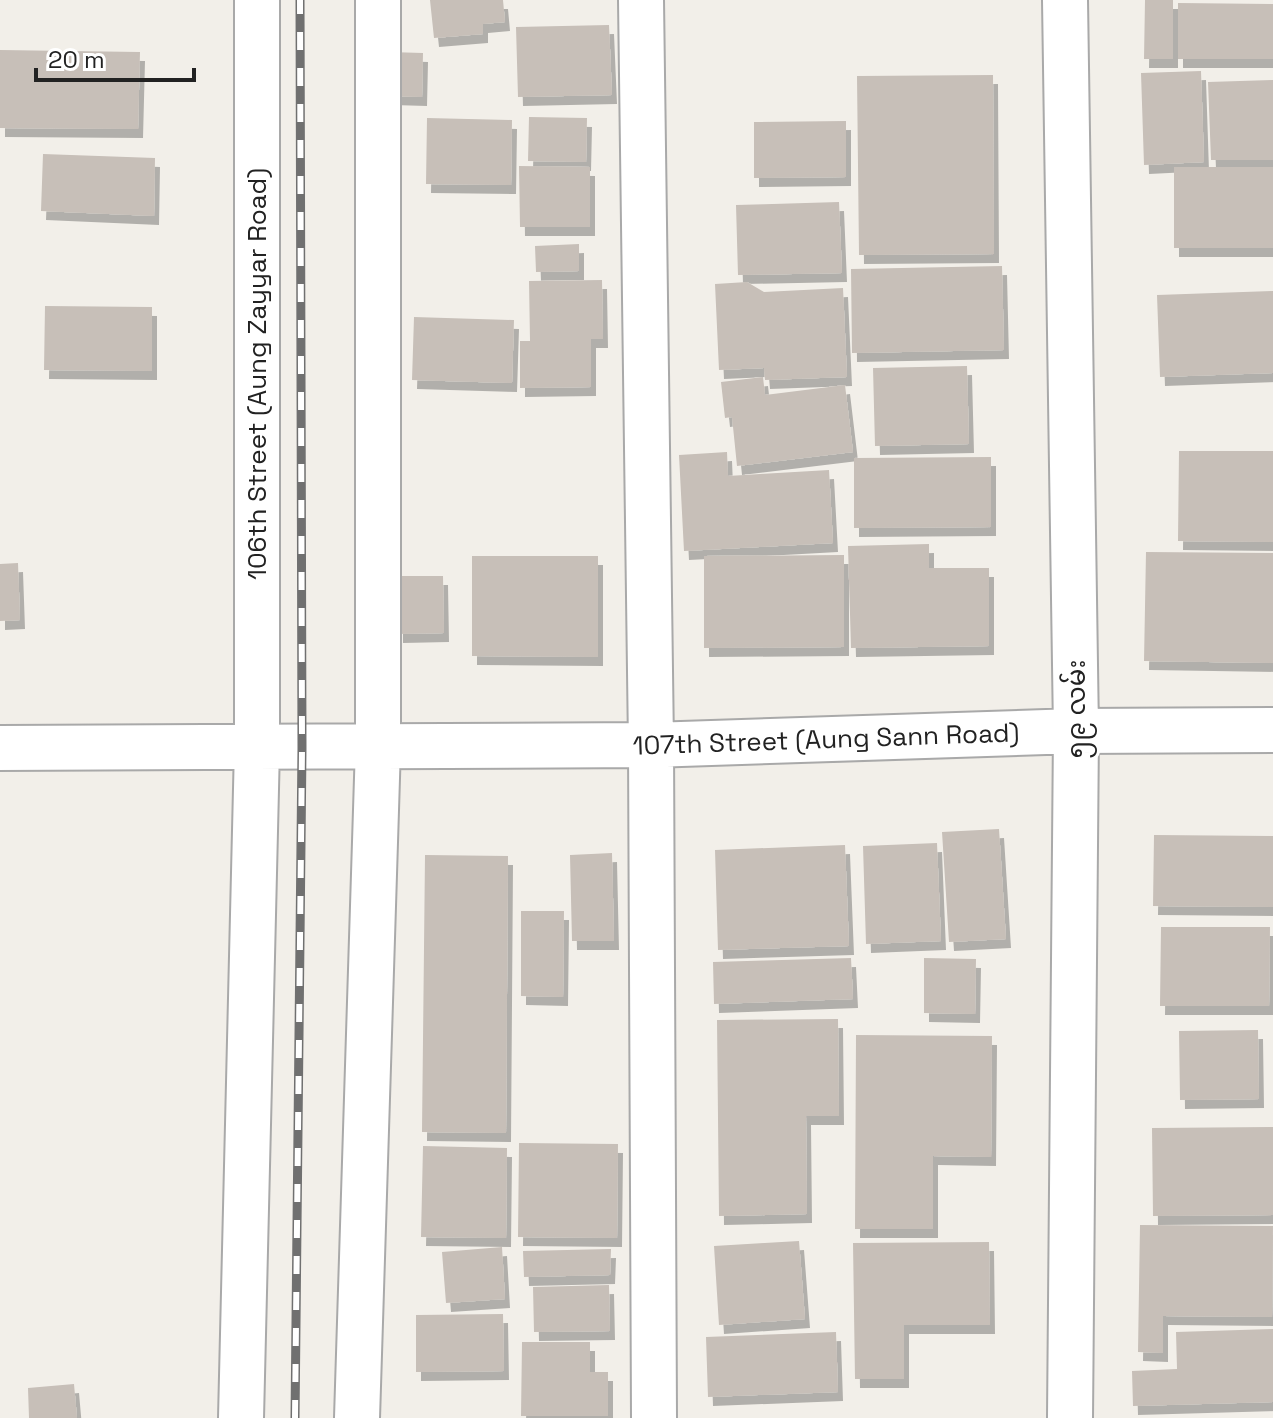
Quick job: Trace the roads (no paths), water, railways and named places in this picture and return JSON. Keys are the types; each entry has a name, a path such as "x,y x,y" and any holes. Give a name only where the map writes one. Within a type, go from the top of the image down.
{"street":[{"name":"106th Street (Aung Zayyar Road)","path":"241,1418 257,747 257,0"},
{"path":"357,1418 378,746 378,0"},
{"path":"641,0 651,745 654,1418"},
{"name":"၅၉ လမ်း","path":"1065,0 1076,731 1070,1418"},
{"name":"107th Street (Aung Sann Road)","path":"0,748 651,745 1076,731 1273,730"}],"railway":[{"path":"295,1418 302,748 300,0"}]}
